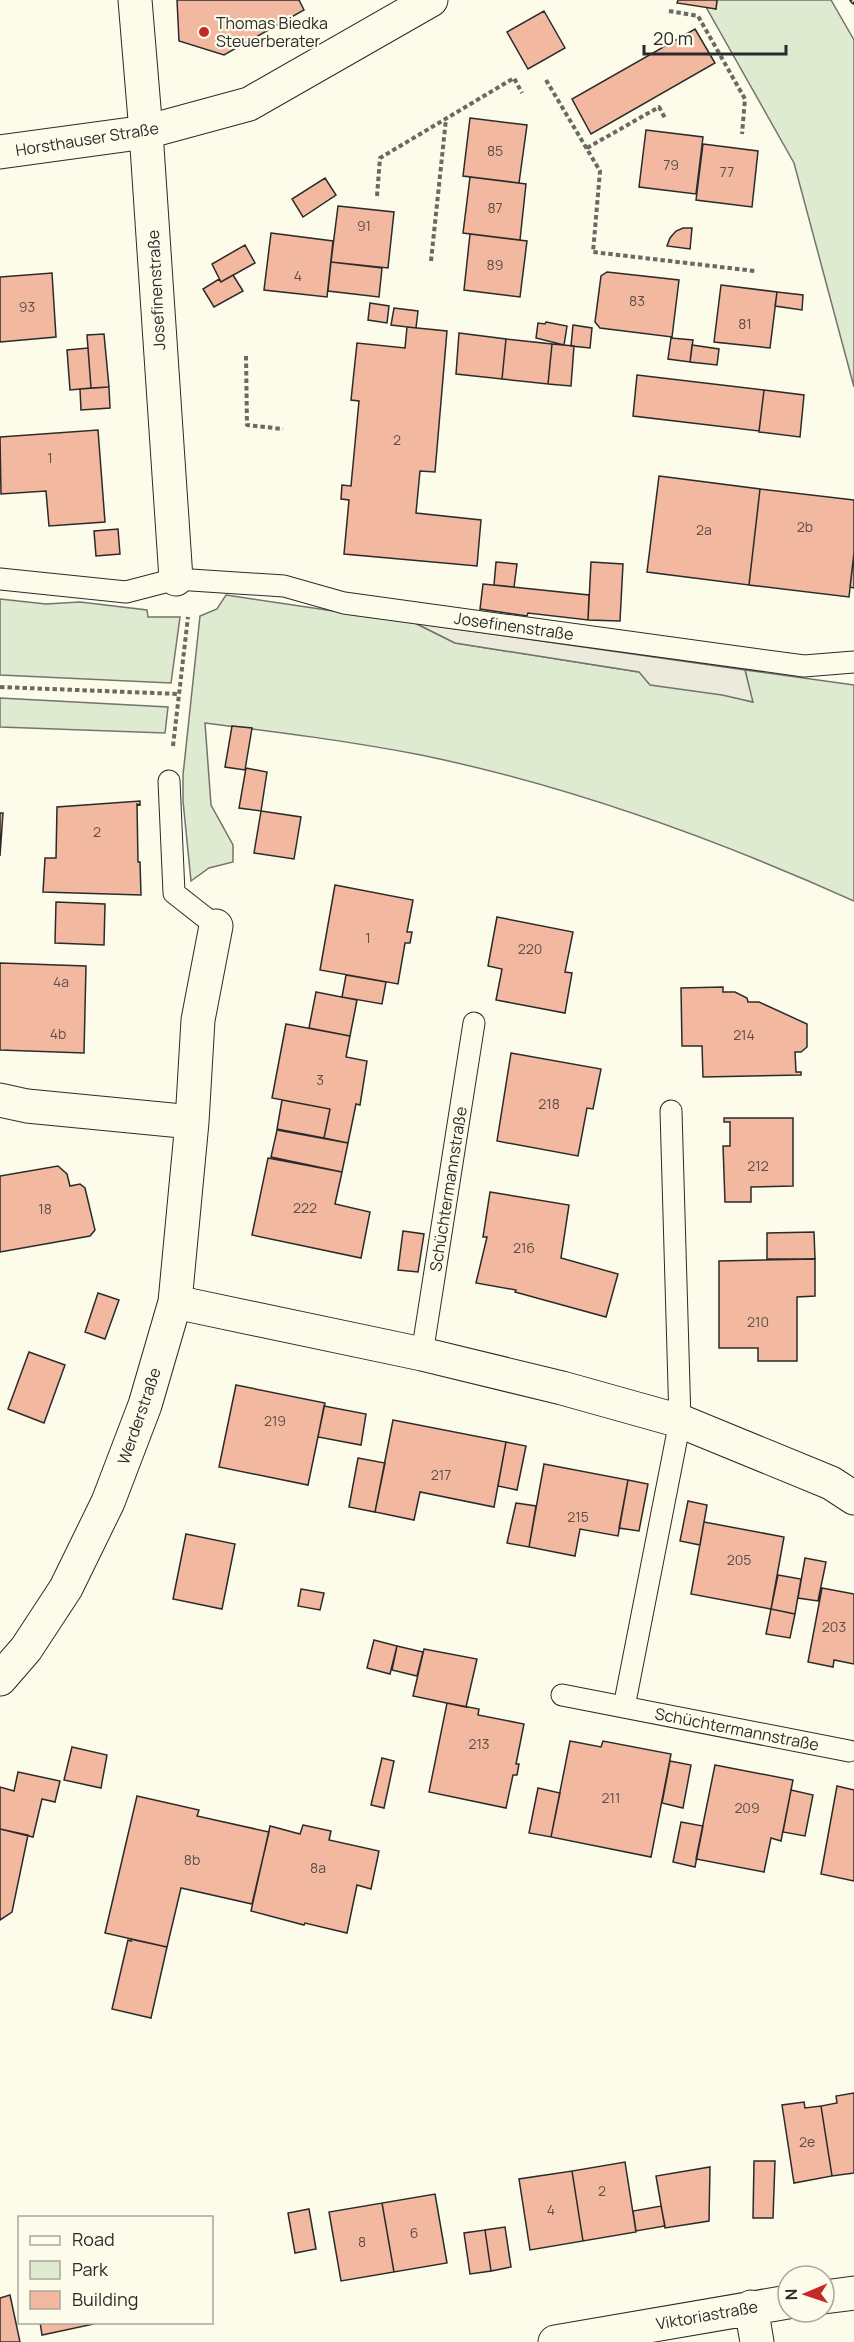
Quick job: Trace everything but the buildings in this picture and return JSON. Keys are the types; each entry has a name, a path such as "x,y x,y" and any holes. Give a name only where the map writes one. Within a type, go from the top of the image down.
{"street":[{"name":"Josefinenstraße","path":"135,0 176,579"},
{"name":"Horsthauser Straße","path":"0,152 146,132 249,104 430,0"},
{"name":"Werderstraße","path":"0,1679 26,1649 66,1588 108,1502 145,1405 175,1302 192,1122 198,1020 216,926"},
{"path":"0,1100 27,1106 192,1122"},
{"path":"175,1302 422,1354 562,1388 680,1421 831,1483 854,1498"},
{"path":"836,2295 854,2293"},
{"name":"Viktoriastraße","path":"555,2342 776,2304"},
{"path":"751,2307 757,2342"}],"lane":[{"name":"Josefinenstraße","path":"0,579 126,591 176,579 284,585 344,603 804,666 854,662"},
{"path":"169,781 174,893 216,926"},
{"name":"Schüchtermannstraße","path":"422,1354 474,1023"},
{"path":"624,1707 680,1421 671,1112"},
{"name":"Schüchtermannstraße","path":"562,1695 849,1750"}],"path":[{"path":"669,11 698,16 745,99 742,134"},
{"path":"377,196 380,158 514,78 522,93"},
{"path":"546,80 600,171 593,252 755,271"},
{"path":"587,148 659,107 665,118"},
{"path":"431,261 446,119"},
{"path":"246,356 247,425 283,429"},
{"path":"169,781 188,628 188,608 176,579"},
{"path":"0,687 179,694"}],"green space":[{"path":"717,0 831,0 854,40 854,387 794,163 706,7 716,9"},
{"path":"226,595 415,623 455,643 639,672 752,702 745,670 854,685 854,901 695,835 532,782 394,750 205,723 211,805 233,845 233,862 209,868 191,881 183,801 183,775 200,616 217,609"},
{"path":"0,599 46,604 80,602 147,610 148,617 180,617 171,683 0,675"},
{"path":"0,698 168,707 165,733 0,727"}],"shaded area":[{"path":"415,623 745,670 753,702 722,695 650,685 639,672 455,643"}],"place":[{"name":"Thomas Biedka Steuerberater","path":"204,32"}]}
